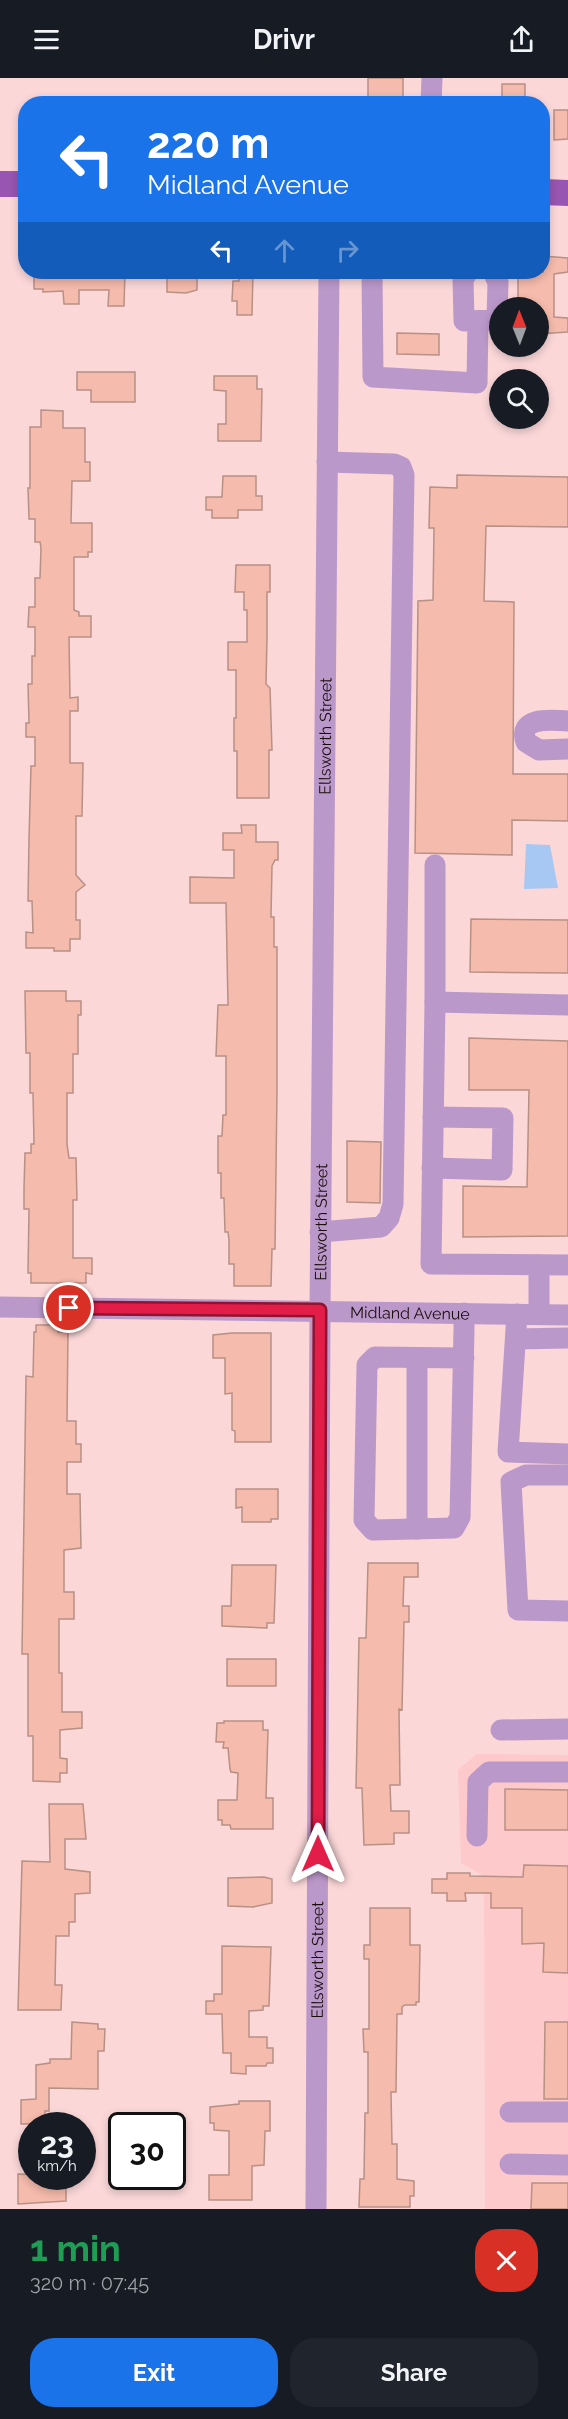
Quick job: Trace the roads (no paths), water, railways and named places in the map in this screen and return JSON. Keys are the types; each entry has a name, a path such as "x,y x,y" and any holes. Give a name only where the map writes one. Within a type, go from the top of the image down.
{"main road":[{"path":"0,184 18,184"},
{"path":"550,192 568,193"}],"street":[{"path":"431,96 432,78"},
{"name":"Ellsworth Street","path":"316,2209 320,1232 329,279"},
{"path":"372,279 373,377 477,382 478,321"},
{"path":"463,279 464,321 498,320 496,279"},
{"path":"320,1232 381,1227 389,1218 393,1204 405,475 401,467 394,464 327,462"},
{"path":"568,721 540,720 527,727 524,735 526,742 539,750 568,750"},
{"path":"435,865 431,1264 568,1265"},
{"path":"435,1002 568,1005"},
{"path":"432,1168 502,1170 503,1118 433,1116"},
{"path":"539,1265 539,1314"},
{"name":"Midland Avenue","path":"0,1307 568,1315"},
{"path":"464,1313 464,1358 460,1517 454,1528 372,1530 364,1520 367,1365 375,1357 464,1358"},
{"path":"517,1314 508,1452 568,1454"},
{"path":"516,1339 568,1338"},
{"path":"417,1358 417,1529"},
{"path":"568,1475 526,1475 511,1482 518,1610 568,1611"},
{"path":"501,1730 568,1730"},
{"path":"477,1836 478,1782 489,1772 568,1772"},
{"path":"510,2112 568,2112"},
{"path":"510,2164 568,2165"}],"water":[{"path":"526,844 550,845 558,888 524,889"}]}
